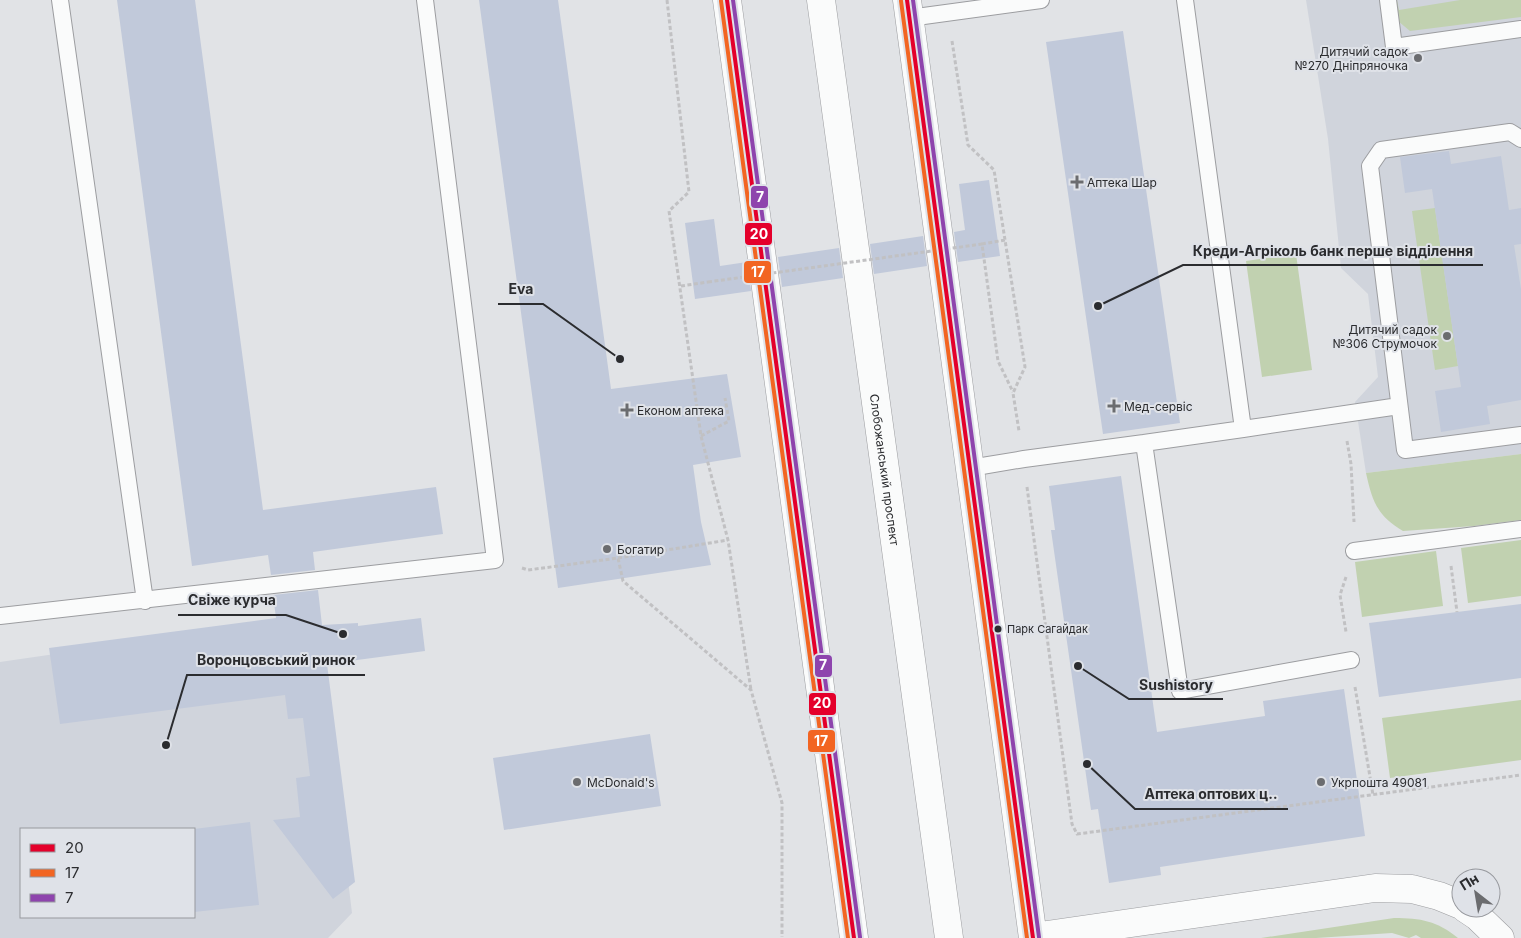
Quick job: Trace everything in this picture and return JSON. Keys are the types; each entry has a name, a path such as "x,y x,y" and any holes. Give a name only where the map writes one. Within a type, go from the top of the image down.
{"main road":[{"path":"727,0 854,938"},
{"name":"Слобожанський проспект","path":"821,0 949,938"},
{"path":"908,9 1033,937 1375,888 1412,889 1451,901"},
{"path":"1479,918 1496,936"}],"lane":[{"path":"60,0 146,600"},
{"path":"0,616 495,560 425,0"},
{"path":"908,9 947,13 1041,0"},
{"path":"1185,0 1243,429"},
{"path":"1388,0 1394,47 1521,29"},
{"path":"1521,138 1510,132 1381,150 1370,166 1405,450 1521,435"},
{"path":"970,468 1399,406"},
{"path":"1144,443 1180,691 1351,660"},
{"path":"1354,551 1521,529"}],"path":[{"path":"667,0 689,192 669,211 701,436 728,540 751,690 782,803 782,937"},
{"path":"947,13 968,145 994,170 1025,367 1013,393"},
{"path":"680,286 1005,240"},
{"path":"982,244 998,361 1013,393 1024,459 1072,824 1077,834 1521,775"},
{"path":"701,436 729,422 725,398"},
{"path":"1337,415 1346,435 1351,464 1354,551"},
{"path":"1447,538 1457,612"},
{"path":"495,560 528,570 728,540"},
{"path":"618,558 623,581 751,690"}],"shaded area":[{"name":"Дитячий садок №306 Струмочок","path":"1306,0 1521,0 1521,454 1366,473 1355,402 1378,377 1368,294 1341,268 1328,139"},
{"path":"316,616 352,913 328,938 0,938 0,662"}],"green space":[{"path":"1392,0 1397,0 1399,10 1460,0 1521,0 1521,17 1410,31 1398,21"},
{"path":"1435,208 1458,366 1435,370 1412,211"},
{"path":"1296,254 1312,370 1262,377 1246,261"},
{"path":"1521,454 1521,520 1474,526 1403,531 1381,513 1373,499 1366,473"},
{"path":"1521,540 1521,596 1468,603 1461,548"},
{"path":"1436,551 1443,606 1362,617 1355,562"},
{"path":"1521,700 1521,760 1390,778 1382,718"},
{"path":"1394,918 1412,919 1436,924 1458,938 1421,938 1416,935 1409,938 1392,933 1316,938 1261,938"}],"building":[{"path":"117,0 195,0 263,510 436,487 443,534 313,552 315,570 271,575 268,555 192,566"},
{"path":"479,0 558,0 611,389 727,374 741,457 693,465 701,522 711,565 558,588"},
{"path":"1123,31 1180,423 1103,434 1046,42"},
{"path":"1449,151 1451,164 1501,156 1509,210 1521,208 1521,244 1514,245 1521,289 1521,400 1487,406 1490,424 1441,432 1435,391 1461,387 1432,189 1405,193 1400,157"},
{"path":"989,180 1000,256 958,262 954,232 965,230 959,184"},
{"path":"714,219 720,266 747,262 751,291 695,299 685,223"},
{"path":"923,236 927,266 874,274 870,244"},
{"path":"839,248 843,278 782,287 778,257"},
{"path":"1121,476 1157,732 1265,716 1263,701 1344,689 1365,836 1160,867 1161,875 1109,883 1098,809 1091,810 1051,530 1055,530 1049,486"},
{"path":"318,590 322,625 358,623 358,626 421,618 425,651 327,664 355,882 333,899 273,820 300,817 296,778 310,776 303,718 288,719 285,695 60,724 49,648 276,618 273,595"},
{"path":"1521,604 1521,678 1379,697 1369,623"},
{"name":"McDonald's","path":"650,734 661,806 504,830 493,758"},
{"path":"250,822 259,905 195,912 195,829"}],"transit line":[{"name":"20","path":"727,0 854,938"},
{"name":"7","path":"733,0 860,937"},
{"name":"20","path":"907,0 1033,938"},
{"name":"7","path":"913,0 1039,937"},
{"name":"17","path":"721,1 848,938"},
{"name":"17","path":"901,1 1027,938"}],"place":[{"name":"Дитячий садок №270 Дніпряночка","path":"1418,58"},
{"name":"Аптека Шар","path":"1077,182"},
{"name":"Креди-Агріколь банк перше відділення","path":"1098,306"},
{"name":"Дитячий садок №306 Струмочок","path":"1447,336"},
{"name":"Eva","path":"620,359"},
{"name":"Мед-сервіс","path":"1114,406"},
{"name":"Економ аптека","path":"627,410"},
{"name":"Богатир","path":"607,549"},
{"name":"Парк Сагайдак","path":"998,629"},
{"name":"Свіже курча","path":"343,634"},
{"name":"Sushistory","path":"1078,666"},
{"name":"Воронцовський ринок","path":"166,745"},
{"name":"Аптека оптових ц‥","path":"1087,764"},
{"name":"McDonald's","path":"577,782"},
{"name":"Укрпошта 49081","path":"1321,782"}]}
